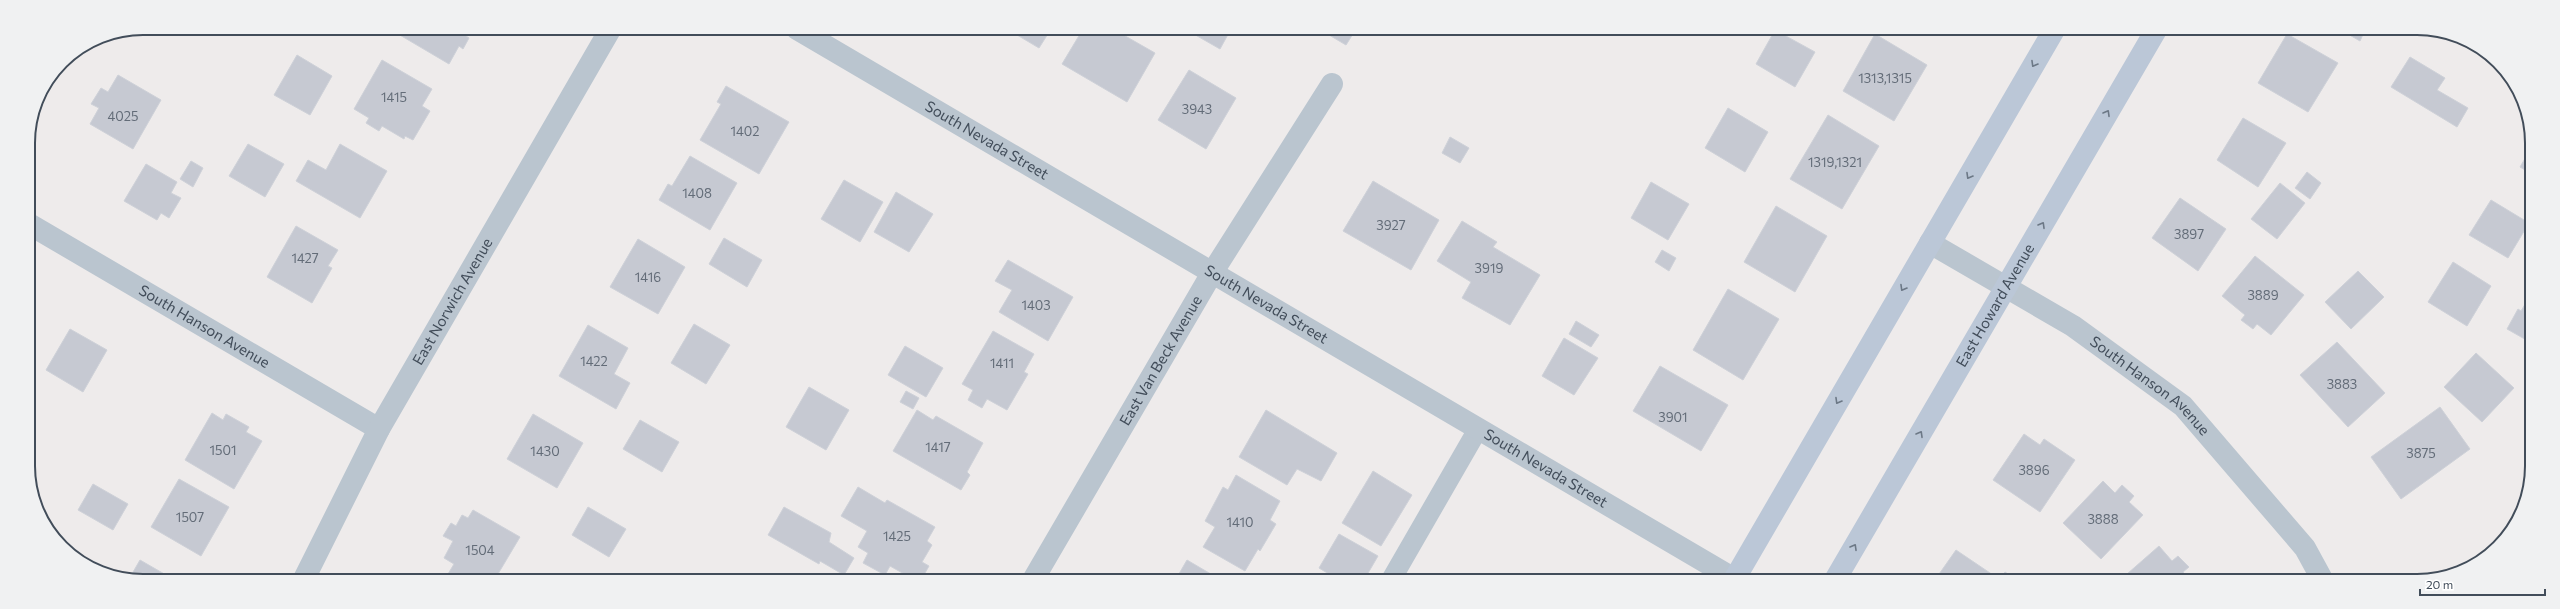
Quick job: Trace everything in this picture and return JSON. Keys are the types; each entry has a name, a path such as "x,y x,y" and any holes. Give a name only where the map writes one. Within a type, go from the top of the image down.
{"main road":[{"path":"1738,574 2051,35"},
{"name":"East Howard Avenue","path":"1838,574 2153,35"}],"street":[{"name":"East Norwich Avenue","path":"306,574 379,429 607,35"},
{"name":"South Nevada Street","path":"806,35 1725,574"},
{"name":"East Van Beck Avenue","path":"1036,574 1212,273 1332,84"},
{"name":"South Hanson Avenue","path":"35,228 379,429"},
{"name":"South Hanson Avenue","path":"1930,243 2073,326 2183,406 2305,548 2319,574"}],"lane":[{"path":"1394,574 1478,429"}],"building":[{"path":"400,35 467,35 469,38 463,49 459,46 449,64"},
{"path":"1017,35 1047,35 1039,48"},
{"path":"1079,35 1124,35 1155,53 1127,102 1062,64"},
{"path":"1196,35 1228,35 1220,49"},
{"path":"1329,35 1352,35 1346,45"},
{"path":"1772,35 1784,35 1815,52 1795,87 1756,64"},
{"path":"1874,35 1927,65 1894,121 1843,91"},
{"path":"2286,35 2338,63 2308,112 2258,83"},
{"path":"2350,35 2363,35 2360,41"},
{"path":"297,55 332,76 310,115 274,95"},
{"path":"2410,57 2445,78 2437,90 2468,108 2457,127 2391,87"},
{"path":"382,60 432,89 422,106 430,111 413,140 405,136 404,139 382,126 379,131 366,123 369,118 354,109"},
{"path":"1189,70 1236,98 1206,149 1158,120"},
{"path":"118,75 161,100 133,149 90,124 99,108 91,104 101,88 108,92"},
{"path":"726,86 789,122 759,174 700,140 721,104 717,102"},
{"path":"1728,108 1768,132 1745,172 1705,148"},
{"path":"1828,115 1879,146 1842,209 1790,179"},
{"path":"2243,118 2286,143 2258,187 2217,160"},
{"path":"1450,137 1469,148 1460,163 1442,153"},
{"path":"248,144 284,164 265,197 229,176"},
{"path":"340,144 387,171 360,218 296,181 308,160 326,170"},
{"path":"690,156 737,183 710,230 659,200 668,184 672,186"},
{"path":"2525,158 2525,170 2520,167"},
{"path":"191,161 203,168 193,187 180,179"},
{"path":"146,164 177,182 171,193 181,198 169,218 161,213 157,220 124,201"},
{"path":"2307,172 2321,183 2310,199 2295,188"},
{"path":"844,180 883,202 860,242 821,219"},
{"path":"1373,181 1439,220 1411,270 1343,231"},
{"path":"1651,182 1689,204 1668,240 1631,218"},
{"path":"2280,183 2305,203 2277,239 2251,219"},
{"path":"896,192 933,214 909,252 874,232"},
{"path":"2180,198 2226,229 2198,271 2152,238"},
{"path":"2491,200 2525,221 2525,230 2508,258 2469,235"},
{"path":"1776,206 1827,236 1795,292 1744,262"},
{"path":"1462,221 1497,242 1493,247 1540,275 1510,325 1462,298 1471,282 1437,261"},
{"path":"296,226 338,250 328,266 332,268 312,303 267,277"},
{"path":"724,238 762,260 747,287 709,264"},
{"path":"638,239 685,267 658,314 610,287"},
{"path":"1662,250 1676,258 1669,271 1655,262"},
{"path":"2255,256 2304,295 2271,335 2257,324 2253,329 2241,320 2245,315 2222,296"},
{"path":"1008,260 1073,297 1048,341 999,312 1012,290 995,281"},
{"path":"2453,262 2491,286 2467,326 2428,302"},
{"path":"2358,271 2384,297 2351,329 2325,302"},
{"path":"1728,289 1779,319 1743,380 1693,350"},
{"path":"2525,304 2525,339 2507,329 2518,309 2521,311"},
{"path":"1576,321 1599,335 1591,347 1569,334"},
{"path":"694,324 730,345 706,384 671,363"},
{"path":"588,325 628,348 614,374 630,383 616,409 559,376"},
{"path":"70,329 107,350 83,392 46,370"},
{"path":"993,331 1034,354 1024,372 1028,374 1007,410 987,399 982,408 968,400 973,390 962,384"},
{"path":"1564,338 1598,358 1574,395 1542,376"},
{"path":"2337,342 2385,393 2348,427 2300,375"},
{"path":"905,346 943,368 926,397 888,375"},
{"path":"2476,353 2514,388 2482,422 2444,387"},
{"path":"1660,366 1728,405 1701,451 1633,411"},
{"path":"809,387 849,410 826,450 786,427"},
{"path":"906,391 919,398 913,409 900,402"},
{"path":"2440,407 2470,449 2401,499 2371,457"},
{"path":"917,410 933,420 936,416 983,443 967,472 970,475 961,490 893,451"},
{"path":"1266,410 1337,453 1321,481 1297,469 1287,485 1239,457"},
{"path":"212,413 223,420 226,414 249,427 246,432 262,441 234,489 185,460"},
{"path":"533,414 583,443 557,488 507,459"},
{"path":"640,420 679,442 662,472 623,449"},
{"path":"2024,434 2040,445 2044,439 2075,460 2040,512 1993,480"},
{"path":"1373,471 1412,495 1381,546 1342,523"},
{"path":"1236,475 1280,501 1270,520 1276,524 1260,551 1258,549 1245,571 1203,547 1215,527 1205,521 1223,487 1228,490"},
{"path":"179,479 229,507 201,556 151,527"},
{"path":"2103,481 2115,493 2122,485 2134,496 2129,502 2143,515 2101,559 2063,523"},
{"path":"93,484 128,504 113,530 78,510"},
{"path":"858,487 885,503 887,500 935,527 927,541 932,545 922,562 929,566 924,574 904,574 890,566 886,574 883,574 863,563 868,553 858,547 867,531 841,516"},
{"path":"588,507 626,529 609,557 572,535"},
{"path":"784,507 831,533 829,542 854,558 845,574 842,574 820,561 819,564 768,535"},
{"path":"473,510 520,537 498,574 448,574 454,564 444,558 453,541 443,536 451,523 456,526 462,515 468,518"},
{"path":"1339,534 1378,556 1368,574 1329,574 1319,568"},
{"path":"2159,546 2172,561 2178,556 2189,567 2183,572 2185,574 2127,574"},
{"path":"1956,550 1992,574 1939,574"},
{"path":"140,560 164,574 136,574 132,573"},
{"path":"1187,560 1211,574 1179,574"}]}
